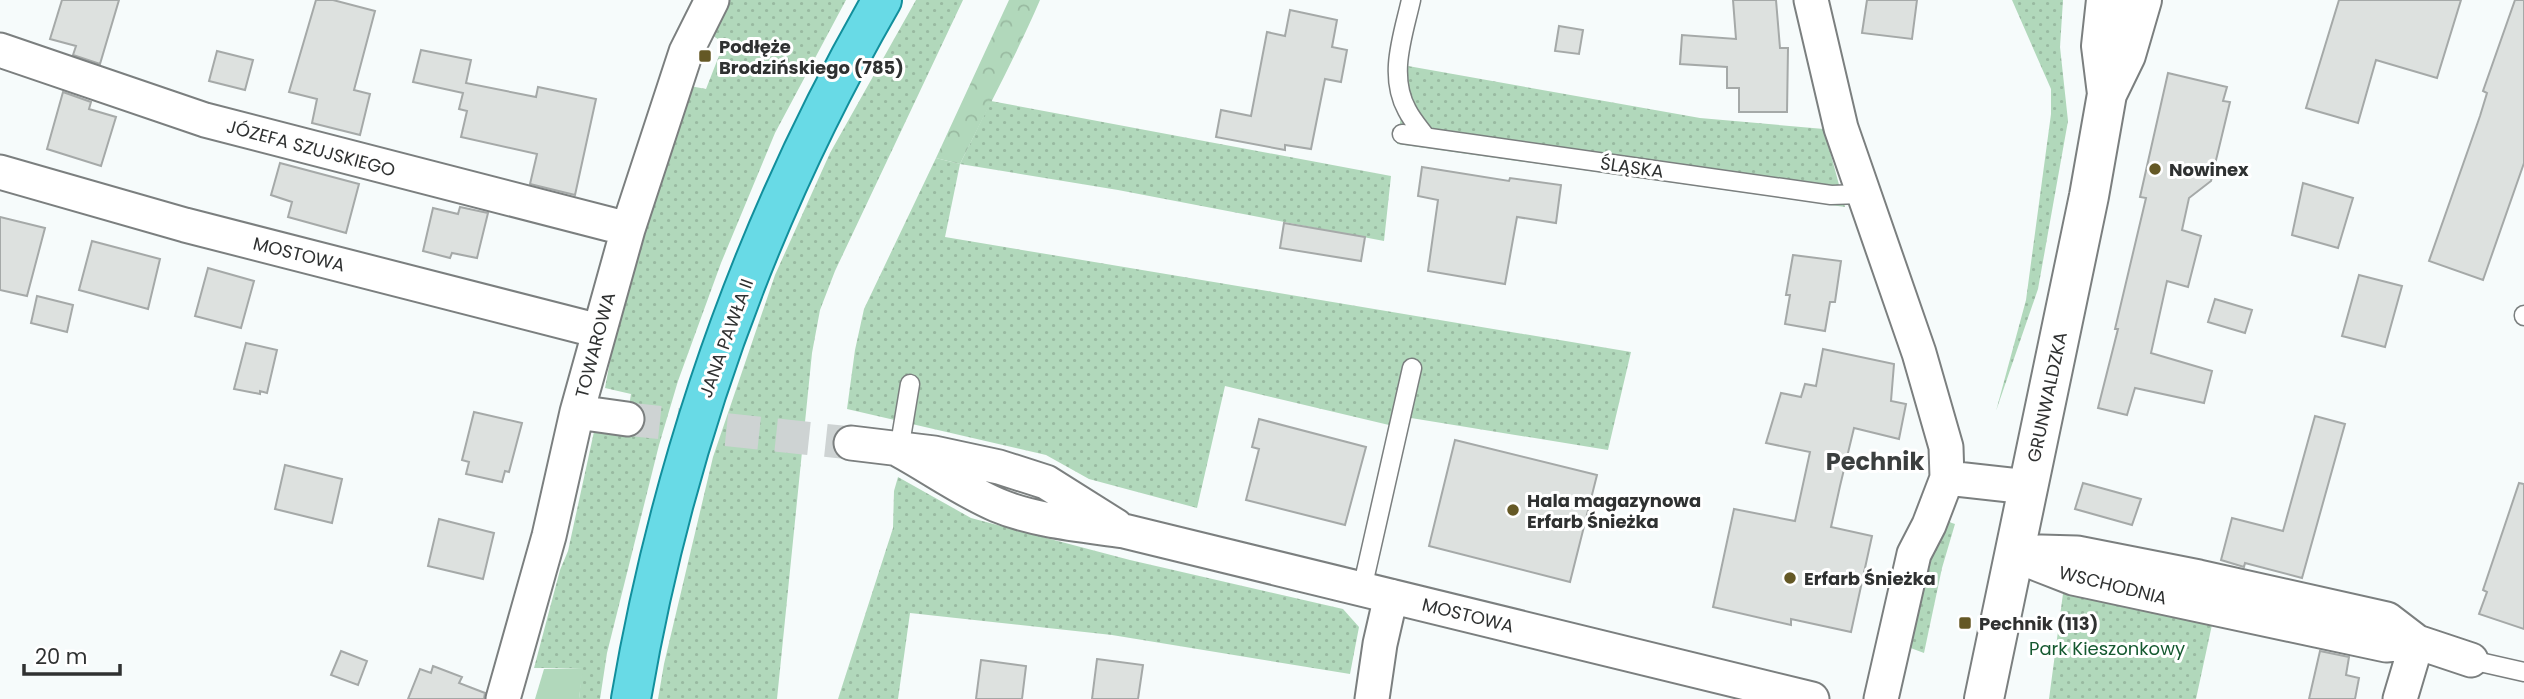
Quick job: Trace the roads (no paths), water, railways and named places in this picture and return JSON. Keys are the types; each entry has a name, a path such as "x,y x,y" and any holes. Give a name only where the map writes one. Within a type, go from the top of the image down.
{"main road":[{"name":"JANA PAWŁA II","path":"631,699 651,593 666,532 718,357 748,276 805,144 882,0"}],"street":[{"name":"TOWAROWA","path":"503,699 550,536 577,412 628,229 686,52 712,0"},
{"path":"1811,0 1841,128 1919,353 1946,463 1929,525 1914,554 1881,699"},
{"name":"GRUNWALDZKA","path":"2106,0 2101,46 2107,94"},
{"name":"GRUNWALDZKA","path":"1984,699 2089,196 2107,94 2126,55 2142,0"},
{"name":"JÓZEFA SZUJSKIEGO","path":"0,50 205,120 628,229"},
{"name":"MOSTOWA","path":"0,173 185,225 599,331"},
{"path":"577,412 627,419"},
{"name":"MOSTOWA","path":"851,443 934,453 999,467 1046,482 1124,531 1377,592 1718,688 1812,699"},
{"path":"1946,463 2028,487"},
{"name":"WSCHODNIA","path":"2014,554 2077,553 2322,617 2386,619 2417,642 2471,660"},
{"path":"1373,699 1380,644 1377,592"},
{"path":"2400,699 2417,642"}],"lane":[{"path":"1411,0 1399,50 1397,82 1406,109 1426,137"},
{"name":"ŚLĄSKA","path":"1402,134 1831,195 1862,194"},
{"path":"1377,592 1412,368"},
{"path":"899,450 910,384"},
{"name":"WSCHODNIA","path":"2471,660 2524,672"}],"tunnel":[{"path":"627,419 851,443"}],"place":[{"name":"Podłęże Brodzińskiego (785)","path":"705,56"},
{"name":"Nowinex","path":"2155,169"},
{"name":"Hala magazynowa Erfarb Śnieżka","path":"1513,510"},
{"name":"Erfarb Śnieżka","path":"1790,578"},
{"name":"Pechnik (113)","path":"1965,623"}],"district":[{"name":"Pechnik","path":"1875,461"}],"park label":[{"name":"Park Kieszonkowy","path":"2107,648"}]}
